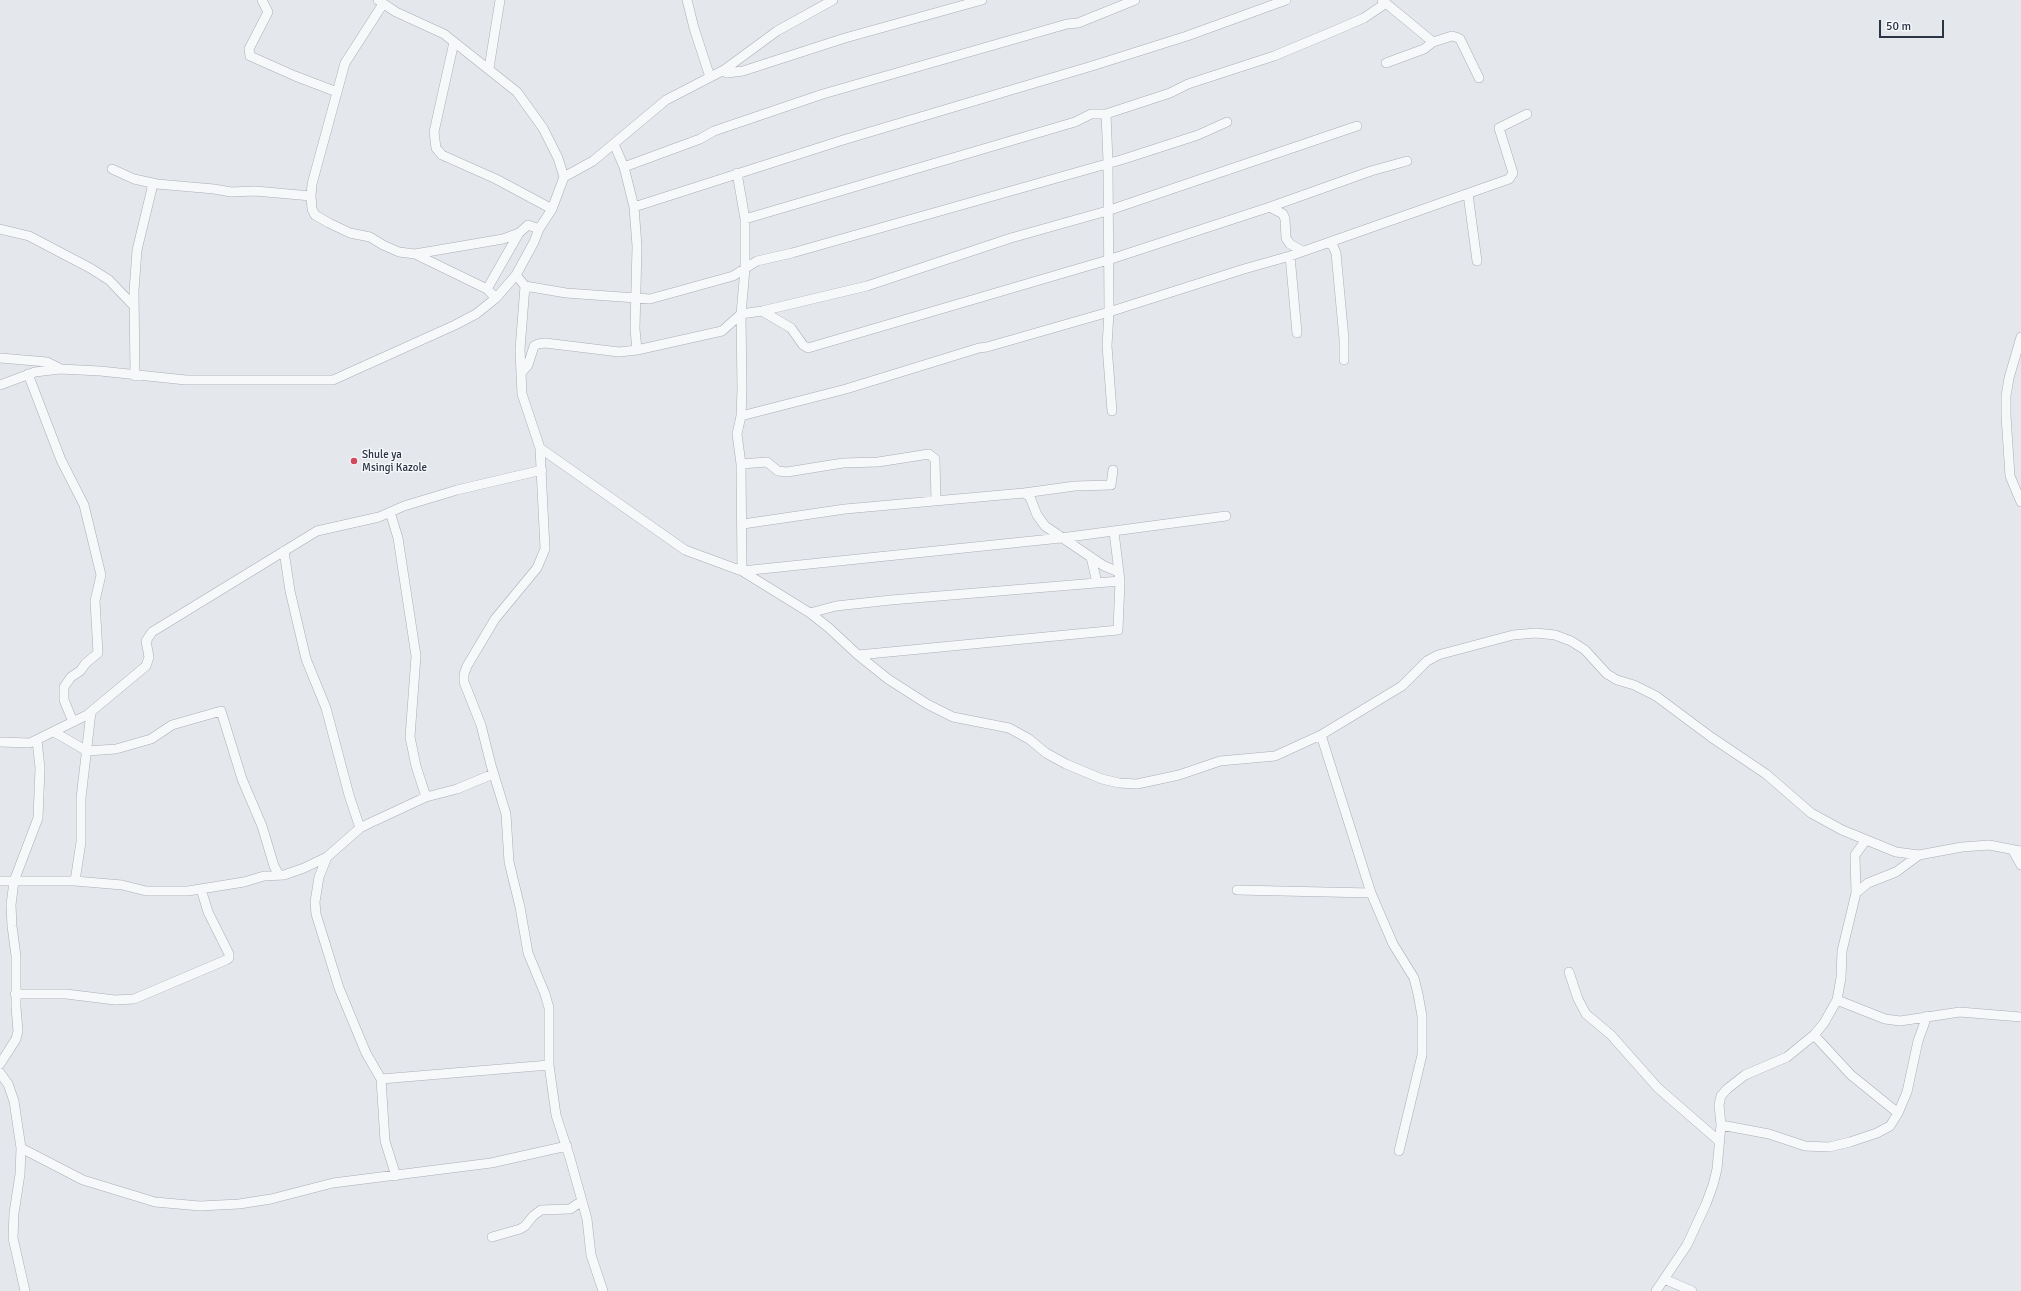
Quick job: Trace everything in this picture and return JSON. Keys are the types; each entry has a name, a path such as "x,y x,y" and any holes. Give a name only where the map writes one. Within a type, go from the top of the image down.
{"street":[{"path":"262,0 268,12 249,49 250,56 337,92"},
{"path":"489,68 500,0"},
{"path":"687,0 694,28 710,77"},
{"path":"564,177 593,160 666,100 724,70 777,31 833,0"},
{"path":"724,70 727,73 743,71 846,38 982,0"},
{"path":"624,167 700,139 714,131 823,94 1067,24 1078,23 1135,0"},
{"path":"634,207 737,173 1187,36 1286,0"},
{"path":"0,385 28,374 60,368 186,380 333,380 455,325 476,314 496,298 516,275 534,242 538,229 552,209 564,177 558,158 549,138 525,101 489,68 433,28 396,12 380,2 345,63 312,184 312,209 319,218 350,233 370,237 399,252 415,254 503,239 519,232 528,225 538,229"},
{"path":"745,219 1075,122 1091,114 1106,114 1274,56 1364,18 1384,2 1433,42"},
{"path":"1386,63 1424,49 1433,42 1452,36 1460,39 1479,78"},
{"path":"454,42 434,132 436,148 442,154 496,179 552,209"},
{"path":"1106,114 1108,162 1107,212 1109,312 1106,346 1112,411"},
{"path":"741,416 846,390 979,348 1109,312 1290,256 1468,194 1511,177 1512,173 1500,128 1527,114"},
{"path":"516,275 525,286 566,293 650,299 733,276 758,261 918,218 1108,162 1124,159 1191,137 1228,122"},
{"path":"521,373 528,365 534,346 538,344 545,343 619,352 637,350 722,331 741,314 762,311 867,286 1011,238 1107,212 1357,126"},
{"path":"614,144 624,167 634,207 637,246 635,299 637,350"},
{"path":"762,311 790,328 803,345 808,348 1108,260 1270,207 1371,171 1407,161"},
{"path":"112,169 134,180 153,184 214,189 231,192 255,191 311,196"},
{"path":"737,173 745,219 745,269 741,314 741,416 737,434 741,464 743,524 742,571"},
{"path":"135,376 133,305 137,250 153,184"},
{"path":"1468,194 1477,261"},
{"path":"1270,207 1283,214 1287,230 1286,238 1290,244 1302,251"},
{"path":"0,229 29,236 90,268 109,280 133,305"},
{"path":"488,288 519,232"},
{"path":"1328,242 1333,246 1337,260 1344,339 1344,360"},
{"path":"415,254 488,288 496,298"},
{"path":"1290,256 1292,261 1297,333"},
{"path":"525,286 520,349 522,394 540,448 545,549 541,562 495,619 464,674 464,682 481,725 493,774 506,814 509,862 520,907 528,953 548,1000 550,1065 556,1115 567,1146 582,1201 589,1228 591,1255 603,1291"},
{"path":"2021,337 2006,396 2006,416 2010,476 2021,502"},
{"path":"0,358 47,362 60,368"},
{"path":"28,374 61,460 84,505 101,575 95,601 98,653 86,663 80,671 71,677 64,687 64,700 73,722"},
{"path":"540,448 685,550 742,571 810,613 829,628 858,656 888,679 927,704 953,717 1009,728 1030,739 1046,753 1066,764 1102,779 1119,783 1137,784 1220,762 1276,756 1321,735 1402,686 1427,661 1438,655 1513,635 1536,633 1555,635 1571,641 1585,650 1593,658 1599,668 1617,680 1634,685 1656,696 1766,774 1811,813 1866,840 1896,852 1919,855 1989,845 2017,850 2021,865"},
{"path":"741,464 767,462 778,471 787,472 843,463 878,462 929,454 935,459 936,501"},
{"path":"0,742 26,744 54,732 91,712 146,666 149,657 146,641 152,632 317,531 379,517 457,490 542,470"},
{"path":"743,524 845,509 1024,493 1075,486 1111,486 1113,470"},
{"path":"1024,493 1030,497 1041,522 1062,538 1084,550 1091,558 1119,576"},
{"path":"390,512 398,538 416,656 410,737 416,766 426,797"},
{"path":"742,571 1062,538 1226,516"},
{"path":"858,656 1118,630 1119,576 1114,532"},
{"path":"284,551 290,591 306,659 328,713 349,795 360,828"},
{"path":"1091,558 1098,583"},
{"path":"810,613 836,606 891,600 1098,583 1119,576"},
{"path":"54,732 87,751 127,746 156,737 172,724 222,711 242,779 262,826 274,866 279,875"},
{"path":"75,881 82,842 81,798 91,712"},
{"path":"1321,735 1371,893 1392,944 1414,978 1422,1016 1422,1055 1419,1073 1399,1151"},
{"path":"0,1064 18,1035 16,956 11,905 14,881 38,818 40,768 37,740"},
{"path":"0,881 75,881 109,884 154,892 188,891 244,882 270,875 279,875 304,868 327,857 360,828 426,797 457,789 493,774"},
{"path":"1656,1291 1687,1245 1706,1204 1717,1169 1721,1125 1719,1105 1721,1096 1727,1089 1753,1070 1773,1064 1787,1057 1814,1035 1824,1023 1837,1000 1842,951 1856,893 1855,855 1866,840"},
{"path":"1856,893 1868,884 1896,872 1919,855"},
{"path":"327,857 319,877 315,907 316,914 339,988 366,1053 381,1079 385,1141 396,1176"},
{"path":"16,994 66,994 115,1000 134,999 226,960 229,958 229,954 208,912 201,889"},
{"path":"1237,890 1371,893"},
{"path":"1569,972 1578,999 1586,1014 1611,1036 1658,1088 1719,1142"},
{"path":"1837,1000 1885,1019 1900,1021 1960,1012 2021,1017"},
{"path":"1721,1125 1769,1134 1805,1146 1829,1147 1877,1133 1890,1126 1898,1113 1907,1092 1918,1041 1927,1016"},
{"path":"1814,1035 1851,1075 1898,1113"},
{"path":"381,1079 550,1065"},
{"path":"0,1073 8,1084 14,1101 21,1148 20,1174 14,1213 13,1238 25,1291"},
{"path":"21,1148 83,1180 155,1202 200,1206 239,1204 271,1199 333,1183 491,1163 567,1146"},
{"path":"492,1237 520,1229 541,1210 570,1209 582,1201"},
{"path":"1664,1279 1692,1291"}],"place":[{"name":"Shule ya Msingi Kazole","path":"354,461"}]}
